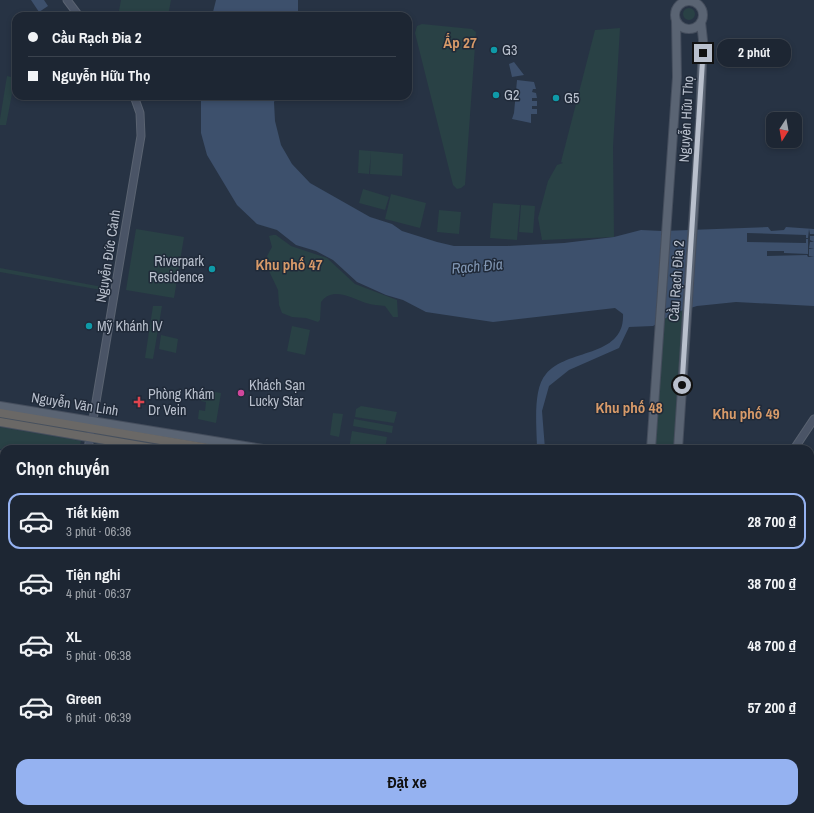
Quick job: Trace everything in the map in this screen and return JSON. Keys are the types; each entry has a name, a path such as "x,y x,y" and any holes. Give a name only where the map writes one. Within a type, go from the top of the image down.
{"highway":[{"name":"Nguyễn Văn Linh","path":"0,413 190,445"},
{"name":"Nguyễn Văn Linh","path":"0,422 92,429 145,445"}],"main road":[{"path":"67,0 75,12"},
{"path":"690,0 702,4 703,15 701,22 691,29 682,27 676,21 675,15 677,3 690,0"},
{"name":"Nguyễn Hữu Thọ","path":"668,191 677,77 676,21"},
{"name":"Nguyễn Hữu Thọ","path":"695,193 702,79 703,40 701,22"},
{"name":"Nguyễn Đức Cảnh","path":"89,445 141,136 140,113 135,100"},
{"name":"Cầu Rạch Đỉa 2","path":"651,445 668,191"},
{"name":"Cầu Rạch Đỉa 2","path":"677,445 695,193"},
{"name":"Nguyễn Văn Linh","path":"0,406 92,429 229,445"},
{"path":"797,445 814,419"}],"green space":[{"path":"121,0 171,0 169,12 119,12"},
{"path":"687,8 691,8 695,14 691,20 687,20 683,16 683,12"},
{"path":"422,24 472,29 476,32 465,185 457,189 453,185 415,33 417,26"},
{"path":"620,28 613,147 614,237 542,240 538,218 548,181 557,165 563,163 561,162 595,30"},
{"path":"7,76 12,77 12,94 6,125 0,125"},
{"path":"359,150 371,151 369,174 358,173"},
{"path":"371,151 403,154 402,176 370,174"},
{"path":"363,189 389,197 385,210 359,203"},
{"path":"391,194 426,203 420,228 385,219"},
{"path":"493,203 520,205 517,240 490,238"},
{"path":"521,205 535,206 533,233 519,232"},
{"path":"439,210 461,212 459,234 437,232"},
{"path":"136,229 184,237 174,298 126,290"},
{"path":"276,235 291,246 327,258 355,284 397,300 398,317 393,317 385,306 368,304 348,296 337,294 326,297 321,302 320,320 318,322 306,318 292,317 282,313 279,305 278,290 269,271 267,256 272,247 269,236"},
{"path":"0,268 108,288 107,291 0,272"},
{"path":"153,306 162,306 153,359 145,358"},
{"path":"683,310 675,444 655,445 664,319"},
{"path":"292,326 310,330 305,355 287,351"},
{"path":"161,335 178,339 176,353 159,349"},
{"path":"203,390 221,393 216,423 198,419 199,410 205,411 206,402 201,401"},
{"path":"361,406 397,412 394,423 355,417 356,409"},
{"path":"333,413 343,414 339,437 330,435"},
{"path":"354,419 393,426 392,433 353,426"},
{"path":"0,427 81,441 80,445 0,445"},
{"path":"352,431 387,437 386,445 350,445"},
{"path":"97,443 108,445 97,445"}],"water":[{"path":"31,0 44,0 48,6 39,12"},
{"path":"216,0 298,0 298,12 213,12"},
{"path":"514,62 524,75 512,77 509,64"},
{"path":"517,80 534,82 536,89 533,89 532,92 536,93 537,98 532,98 532,101 537,101 537,106 532,106 532,109 537,109 537,114 531,114 531,123 512,119 514,113"},
{"name":"Rạch Đỉa","path":"201,100 275,100 275,121 281,145 292,164 310,183 370,217 392,224 402,231 454,246 507,246 564,243 614,237 641,230 662,231 768,227 771,231 784,230 786,227 814,229 814,306 736,302 697,306 674,313 653,326 629,327 619,348 569,370 549,386 542,411 545,445 537,445 537,399 542,381 546,374 555,366 593,351 615,338 621,328 623,314 615,308 493,322 426,312 403,300 386,295 357,282 333,260 316,251 296,245 277,230 257,224 237,205 207,155 201,133"}],"pier":[{"path":"809,229 810,234 814,234 814,236 810,236 810,240 814,242 810,242 809,248 814,249 809,249 809,256 814,257 808,257 807,255 767,256 767,251 784,251 784,253 808,254 808,239 806,239 806,243 747,242 747,233 806,235 806,238 808,238"}],"place":[{"name":"G3","path":"494,50"},
{"name":"G2","path":"496,95"},
{"name":"G5","path":"556,98"},
{"name":"Riverpark Residence","path":"212,269"},
{"name":"Mỹ Khánh IV","path":"89,326"},
{"name":"Khách Sạn Lucky Star","path":"241,393"},
{"name":"Phòng Khám Dr Vein","path":"139,402"}],"district":[{"name":"Ấp 27","path":"460,42"},
{"name":"Khu phố 47","path":"289,264"},
{"name":"Khu phố 48","path":"629,407"},
{"name":"Khu phố 49","path":"746,413"}],"route":[{"path":"682,385 703,53"}]}
